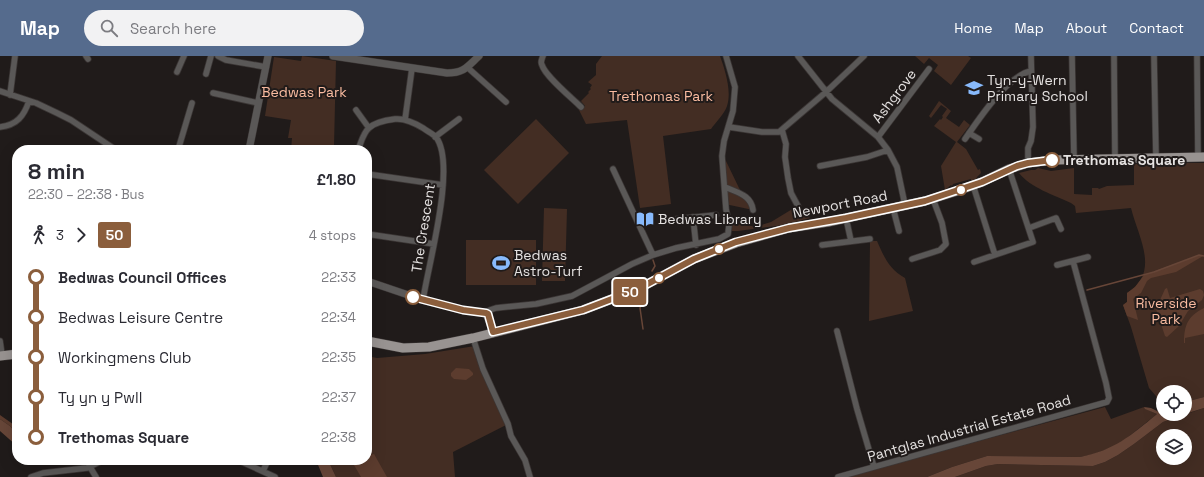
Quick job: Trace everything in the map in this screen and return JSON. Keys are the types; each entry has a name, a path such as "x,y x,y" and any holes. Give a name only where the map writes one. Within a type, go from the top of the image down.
{"main road":[{"name":"Newport Road","path":"372,341 403,348 447,344 583,310 638,289 694,259 736,242 789,228 846,218 933,199 1028,163 1048,160 1201,157"},
{"path":"1,356 12,355"}],"street":[{"path":"10,95 15,56"},
{"path":"177,72 184,56"},
{"path":"206,74 211,56"},
{"path":"218,56 226,60 266,67"},
{"path":"250,145 268,56"},
{"path":"333,56 447,73 458,73 479,56"},
{"path":"543,56 541,60 542,66 547,74 581,107"},
{"path":"372,283 423,300 463,310 486,313 496,308 536,304 572,296 632,264 654,255 676,248 696,245 724,237 728,234 729,225 722,156 724,141 729,127 735,99 734,87 726,56"},
{"path":"798,56 832,99 878,137 888,150 897,167 905,205"},
{"path":"729,127 762,132 779,132 826,92 864,56"},
{"path":"1028,163 1028,148 1031,141 1033,127 1031,56"},
{"path":"1072,56 1074,160"},
{"path":"1114,56 1115,159"},
{"path":"1154,56 1156,158"},
{"path":"1197,56 1201,157"},
{"path":"467,67 506,102"},
{"path":"405,120 412,68"},
{"name":"Ashgrove","path":"878,137 929,69"},
{"path":"965,139 990,103 1023,73 1031,72"},
{"path":"0,91 47,108 71,120 108,145"},
{"path":"214,93 258,103"},
{"path":"0,127 15,123 25,113 29,101"},
{"path":"179,145 191,106 183,107"},
{"path":"356,110 369,128"},
{"path":"360,145 369,128 382,122 396,119 405,120 419,126 435,137 459,119"},
{"path":"782,130 786,144 785,161 791,193 798,206"},
{"path":"969,133 979,139"},
{"name":"The Crescent","path":"423,300 439,220 443,185 442,153 435,137"},
{"path":"820,166 867,157 888,150"},
{"path":"613,169 654,255"},
{"path":"974,262 1034,242 1009,169"},
{"path":"372,175 443,185"},
{"path":"973,185 995,255"},
{"path":"725,187 746,197 752,202 753,210"},
{"path":"912,259 940,250 946,244 942,223 933,199"},
{"path":"893,208 899,231"},
{"path":"677,219 716,215"},
{"path":"693,217 696,245"},
{"path":"846,218 851,241"},
{"path":"1029,228 1056,218 1061,229"},
{"path":"372,235 434,244"},
{"path":"822,245 870,239"},
{"path":"1057,265 1088,257"},
{"name":"Pantglas Industrial Estate Road","path":"838,477 1107,402 1109,398 1106,383 1073,261"},
{"path":"486,313 488,314 493,332"},
{"path":"837,331 874,468"},
{"path":"472,338 483,369 508,424 511,436 525,460 530,477"},
{"path":"0,341 1,356"},
{"path":"31,477 43,473 90,467 94,465"},
{"path":"249,465 275,477"},
{"path":"263,471 266,465"},
{"path":"90,467 96,477"}],"green space":[{"name":"Bedwas Park","path":"302,56 336,61 334,145 291,145 292,138 288,138 291,120 265,116 274,57 301,61"},
{"name":"Trethomas Park","path":"602,56 720,56 726,74 729,94 726,109 722,115 711,129 663,136 671,204 640,208 627,120 586,124 579,110 585,106 581,101 591,89 590,88 592,85 588,82 596,75 596,64"},
{"path":"915,56 968,56 971,58 951,85 934,71 938,65 929,58 924,64"},
{"path":"939,101 951,111 946,118 959,127 964,120 970,125 957,142 966,149 978,170 980,169 981,173 976,180 971,181 971,179 953,184 945,190 941,166 956,142 934,126 940,119 941,120 947,109 941,105 931,118 929,116"},
{"path":"536,119 569,153 518,204 484,170"},
{"path":"722,159 726,161 739,188 753,210 725,204"},
{"name":"Riverside Park","path":"1204,163 1204,397 1192,400 1192,385 1156,385 1156,396 1149,388 1123,305 1127,302 1127,293 1137,285 1143,275 1145,265 1142,242 1131,208 1076,213 1075,206 1071,203 1036,187 1019,173 1038,168 1051,171 1074,168 1074,194 1092,195 1092,188 1099,189 1107,186 1134,185 1134,164"},
{"path":"544,208 567,209 565,281 542,281"},
{"path":"794,208 798,211 800,210 810,218 784,225 738,231 732,231 730,228 734,221 755,227 771,222"},
{"name":"Bedwas Astro-Turf","path":"466,240 536,240 536,285 466,285"},
{"path":"870,241 877,241 891,267 905,278 913,311 869,321"},
{"path":"1199,255 1203,256 1176,272 1151,278 1147,281 1141,293 1133,299 1138,320 1127,316 1123,305 1127,302 1127,293 1135,287 1144,275"},
{"path":"1167,288 1170,298 1200,289 1203,291 1204,295 1202,300 1188,311 1179,326 1167,337 1165,336 1156,309 1165,289"},
{"path":"1204,308 1204,334 1185,338 1184,343 1185,331 1188,322 1194,314"},
{"path":"475,346 508,424 453,452 455,477 336,477 330,465 372,465 372,357 377,358 425,354"},
{"path":"456,368 469,369 473,375 466,380 454,379 451,376 451,373"},
{"path":"1105,407 1111,419 1144,407 1156,414 1118,445 1094,454 1080,457 987,456 927,477 845,477"},
{"path":"1204,408 1204,477 955,477 986,466 998,464 1093,466 1105,462 1134,444 1163,422 1192,421 1192,412"},
{"path":"0,415 12,423 12,428 10,426 0,419"},
{"path":"374,454 387,477 361,477 354,465 372,465 372,455"}],"shaded area":[{"path":"1204,397 1204,408 1192,412 1192,400"},
{"path":"1144,407 1151,408 1156,410 1156,414 1145,409"},
{"path":"1156,415 1156,421 1166,421 1118,455 1093,466 998,464 986,466 955,477 927,477 987,456 1080,457 1113,446"},
{"path":"0,419 12,428 12,442 0,431"},
{"path":"318,465 330,465 336,477 323,477"}],"waterway":[{"path":"1087,290 1154,272 1199,255 1204,256"},
{"path":"652,271 655,266 653,260"},
{"path":"642,293 643,300 640,308 643,329"}],"bus line":[{"name":"50","path":"413,297 463,310 486,313 488,314 493,332 583,310 638,289 694,259 736,242 789,228 828,222 905,205 916,204 982,182 1017,166 1039,161 1052,160"}],"place":[{"name":"Tyn-y-Wern Primary School","path":"974,88"},
{"name":"Trethomas Square","path":"1052,160"},
{"name":"Bedwas Library","path":"645,219"},
{"name":"Bedwas Astro-Turf","path":"501,263"}]}
